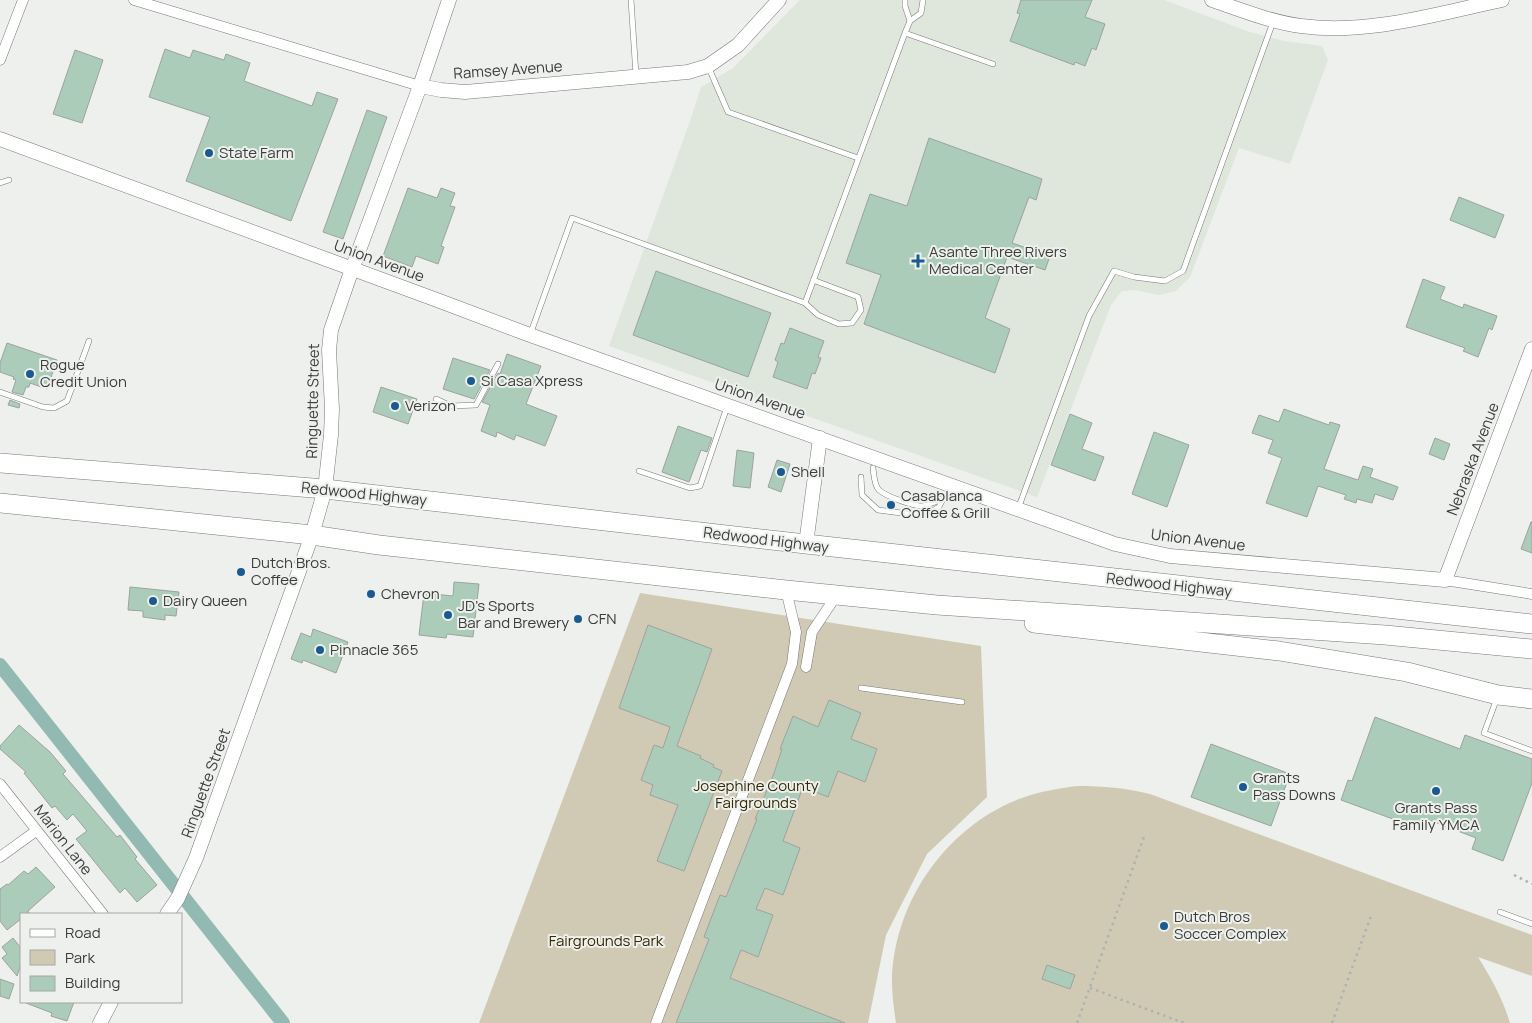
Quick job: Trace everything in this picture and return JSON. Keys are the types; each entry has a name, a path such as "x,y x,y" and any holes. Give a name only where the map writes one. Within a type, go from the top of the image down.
{"highway":[{"name":"Redwood Highway","path":"0,463 325,489 1532,624"},
{"path":"0,503 312,535 380,545 836,596 937,605 1384,635 1532,649"},
{"path":"937,605 1001,620 1279,651 1408,672 1498,695 1532,699"}],"street":[{"path":"0,60 23,0"},
{"name":"Ramsey Avenue","path":"134,0 420,86 465,92 688,72 708,66 738,45 779,0"},
{"name":"Ringuette Street","path":"168,913 178,898 196,858 312,535 325,489 331,435 332,410 329,350 331,330 420,86 449,0"},
{"path":"1212,0 1250,14 1300,26 1335,28 1379,26 1502,0"},
{"name":"Union Avenue","path":"0,139 530,335 1115,544 1170,556 1445,580 1532,594"},
{"name":"Nebraska Avenue","path":"1445,580 1532,349"},
{"path":"806,544 820,438"},
{"path":"656,1023 792,664 796,632 786,590"},
{"path":"806,666 812,632 836,596"},
{"path":"1498,695 1532,706"},
{"name":"Marion Lane","path":"0,784 102,913"},
{"path":"0,858 36,831"},
{"path":"100,1023 110,1003"}],"lane":[{"path":"632,0 636,76"},
{"path":"905,0 910,21"},
{"path":"805,303 905,33 910,21 921,12 923,0"},
{"path":"1018,510 1089,316 1114,271 1134,277 1165,281 1183,271 1274,20"},
{"path":"905,33 993,64"},
{"path":"708,66 728,112 858,158"},
{"path":"0,183 9,180"},
{"path":"530,335 572,218 805,303 818,315 839,324 852,323 861,310 858,297 813,280"},
{"path":"0,392 43,407 54,408 67,401 89,341"},
{"path":"436,399 451,406 476,405 498,364"},
{"path":"639,471 690,488 700,486 728,405"},
{"path":"861,477 862,494 878,510 917,515 929,513 939,507 943,499 920,506 884,494 878,489 874,480 873,468"},
{"path":"862,688 962,702"},
{"path":"1498,695 1484,733 1532,751"},
{"path":"1500,912 1532,924"}],"path":[{"path":"1077,1023 1145,834"},
{"path":"1514,875 1532,884"},
{"path":"1332,1023 1371,916"},
{"path":"1089,988 1184,1023"}],"shaded area":[{"name":"Asante Three Rivers Medical Center","path":"800,0 1164,0 1250,32 1284,41 1322,46 1328,60 1290,164 1239,148 1190,277 1176,291 1159,295 1135,290 1122,291 1111,305 1037,497 609,346 701,87 733,68"}],"green space":[{"name":"Josephine County Fairgrounds","path":"640,593 981,646 987,797 927,854 886,935 868,1023 479,1023"},
{"name":"Dutch Bros Soccer Complex","path":"1078,786 1132,790 1150,794 1532,935 1532,976 1478,957 1496,989 1510,1023 896,1023 892,987 895,953 902,924 913,897 928,871 947,848 968,828 993,812 1033,794"}],"building":[{"path":"1021,0 1092,0 1085,17 1105,24 1096,50 1092,48 1085,66 1075,62 1074,65 1010,41 1020,14 1017,13"},
{"path":"165,49 190,58 193,50 224,60 226,54 250,63 244,81 312,106 317,92 338,99 291,221 186,181 210,117 149,97"},
{"path":"75,50 103,60 82,123 53,114"},
{"path":"367,110 387,117 343,239 323,232"},
{"path":"929,138 1042,179 1036,200 1029,197 1012,243 1050,256 1045,270 1007,257 985,318 1010,329 995,373 864,324 881,275 846,263 870,194 907,206"},
{"path":"408,188 437,198 441,188 455,193 450,206 455,207 441,246 444,247 438,264 416,256 412,267 383,256"},
{"path":"1459,197 1504,215 1495,238 1450,220"},
{"path":"656,271 771,313 748,377 633,335"},
{"path":"1423,279 1445,287 1440,299 1463,308 1464,304 1497,316 1492,330 1489,328 1478,357 1463,351 1465,348 1406,327"},
{"path":"790,328 824,341 818,357 821,358 815,374 812,373 807,389 773,377 778,362 775,360 781,343 784,344"},
{"name":"Rogue Credit Union","path":"7,343 57,360 47,389 30,383 23,395 12,392 16,380 13,379 14,377 0,372 0,363"},
{"path":"507,354 541,366 526,404 557,416 545,446 516,435 514,440 497,432 496,437 481,431 490,405 482,402 498,373 500,374"},
{"name":"Si Casa Xpress","path":"453,358 490,370 474,399 443,389"},
{"name":"Verizon","path":"381,387 417,399 408,424 373,412"},
{"path":"10,400 20,404 19,408 8,405"},
{"path":"1284,409 1329,425 1330,422 1340,425 1324,469 1358,480 1363,466 1373,469 1370,477 1398,487 1393,500 1375,494 1372,503 1357,499 1356,503 1344,499 1346,495 1318,486 1307,517 1266,503 1282,458 1268,453 1273,440 1252,433 1259,415 1279,422"},
{"path":"1070,414 1092,423 1082,449 1104,457 1095,481 1051,465"},
{"path":"678,426 712,438 707,452 701,450 689,482 662,472"},
{"path":"1154,432 1189,445 1167,507 1132,494"},
{"path":"1435,438 1450,444 1444,460 1429,454"},
{"path":"737,450 754,453 750,488 733,486"},
{"path":"777,460 790,464 781,492 768,487"},
{"path":"1532,522 1532,553 1521,549"},
{"name":"JD's Sports Bar and Brewery","path":"454,582 479,584 473,637 447,634 446,638 419,635 424,593 453,596"},
{"name":"Dairy Queen","path":"130,587 179,592 176,616 165,615 165,620 143,617 143,611 128,610"},
{"path":"648,625 712,649 677,746 701,756 700,758 722,771 684,871 657,861 678,805 650,795 653,785 641,780 654,745 663,748 670,727 619,708"},
{"name":"Pinnacle 365","path":"313,629 348,642 336,673 303,660 302,663 291,659 301,633 311,637"},
{"path":"829,700 861,713 851,739 877,749 865,782 838,771 828,797 803,787 783,841 800,848 783,895 765,888 756,909 773,915 758,957 741,950 730,978 845,1023 676,1023 709,939 704,937 720,895 726,897 757,819 755,819 774,773 782,749 780,749 793,716 818,727"},
{"name":"Grants Pass Family YMCA","path":"1375,717 1460,749 1465,735 1532,759 1532,783 1503,861 1472,849 1476,838 1424,818 1420,829 1341,800 1348,780 1352,781"},
{"path":"19,725 50,752 66,771 63,774 117,837 120,835 137,857 135,859 157,885 137,902 125,888 120,893 76,839 87,831 73,814 67,820 55,806 52,808 24,773 26,772 0,749 0,746"},
{"path":"1211,744 1290,774 1271,826 1191,797"},
{"path":"36,867 55,887 28,911 29,913 20,913 20,920 7,930 0,921 0,889 8,885 24,871 28,874"},
{"path":"13,938 20,947 20,967 17,976 2,958 7,954 2,947"},
{"path":"1047,965 1075,975 1070,989 1042,979"},
{"path":"0,979 14,984 9,999 0,996"},
{"path":"26,1003 74,1003 67,1021 51,1016 52,1013"}],"waterway":[{"path":"0,665 283,1023"}],"place":[{"name":"State Farm","path":"209,153"},
{"name":"Asante Three Rivers Medical Center","path":"918,261"},
{"name":"Rogue Credit Union","path":"30,374"},
{"name":"Si Casa Xpress","path":"471,381"},
{"name":"Verizon","path":"395,406"},
{"name":"Shell","path":"781,472"},
{"name":"Casablanca Coffee & Grill","path":"891,505"},
{"name":"Dutch Bros. Coffee","path":"241,572"},
{"name":"Chevron","path":"371,594"},
{"name":"Dairy Queen","path":"153,601"},
{"name":"JD's Sports Bar and Brewery","path":"448,615"},
{"name":"CFN","path":"578,619"},
{"name":"Pinnacle 365","path":"320,650"},
{"name":"Grants Pass Downs","path":"1243,787"},
{"name":"Grants Pass Family YMCA","path":"1436,791"},
{"name":"Dutch Bros Soccer Complex","path":"1164,926"}],"park label":[{"name":"Fairgrounds Park","path":"606,941"}]}
